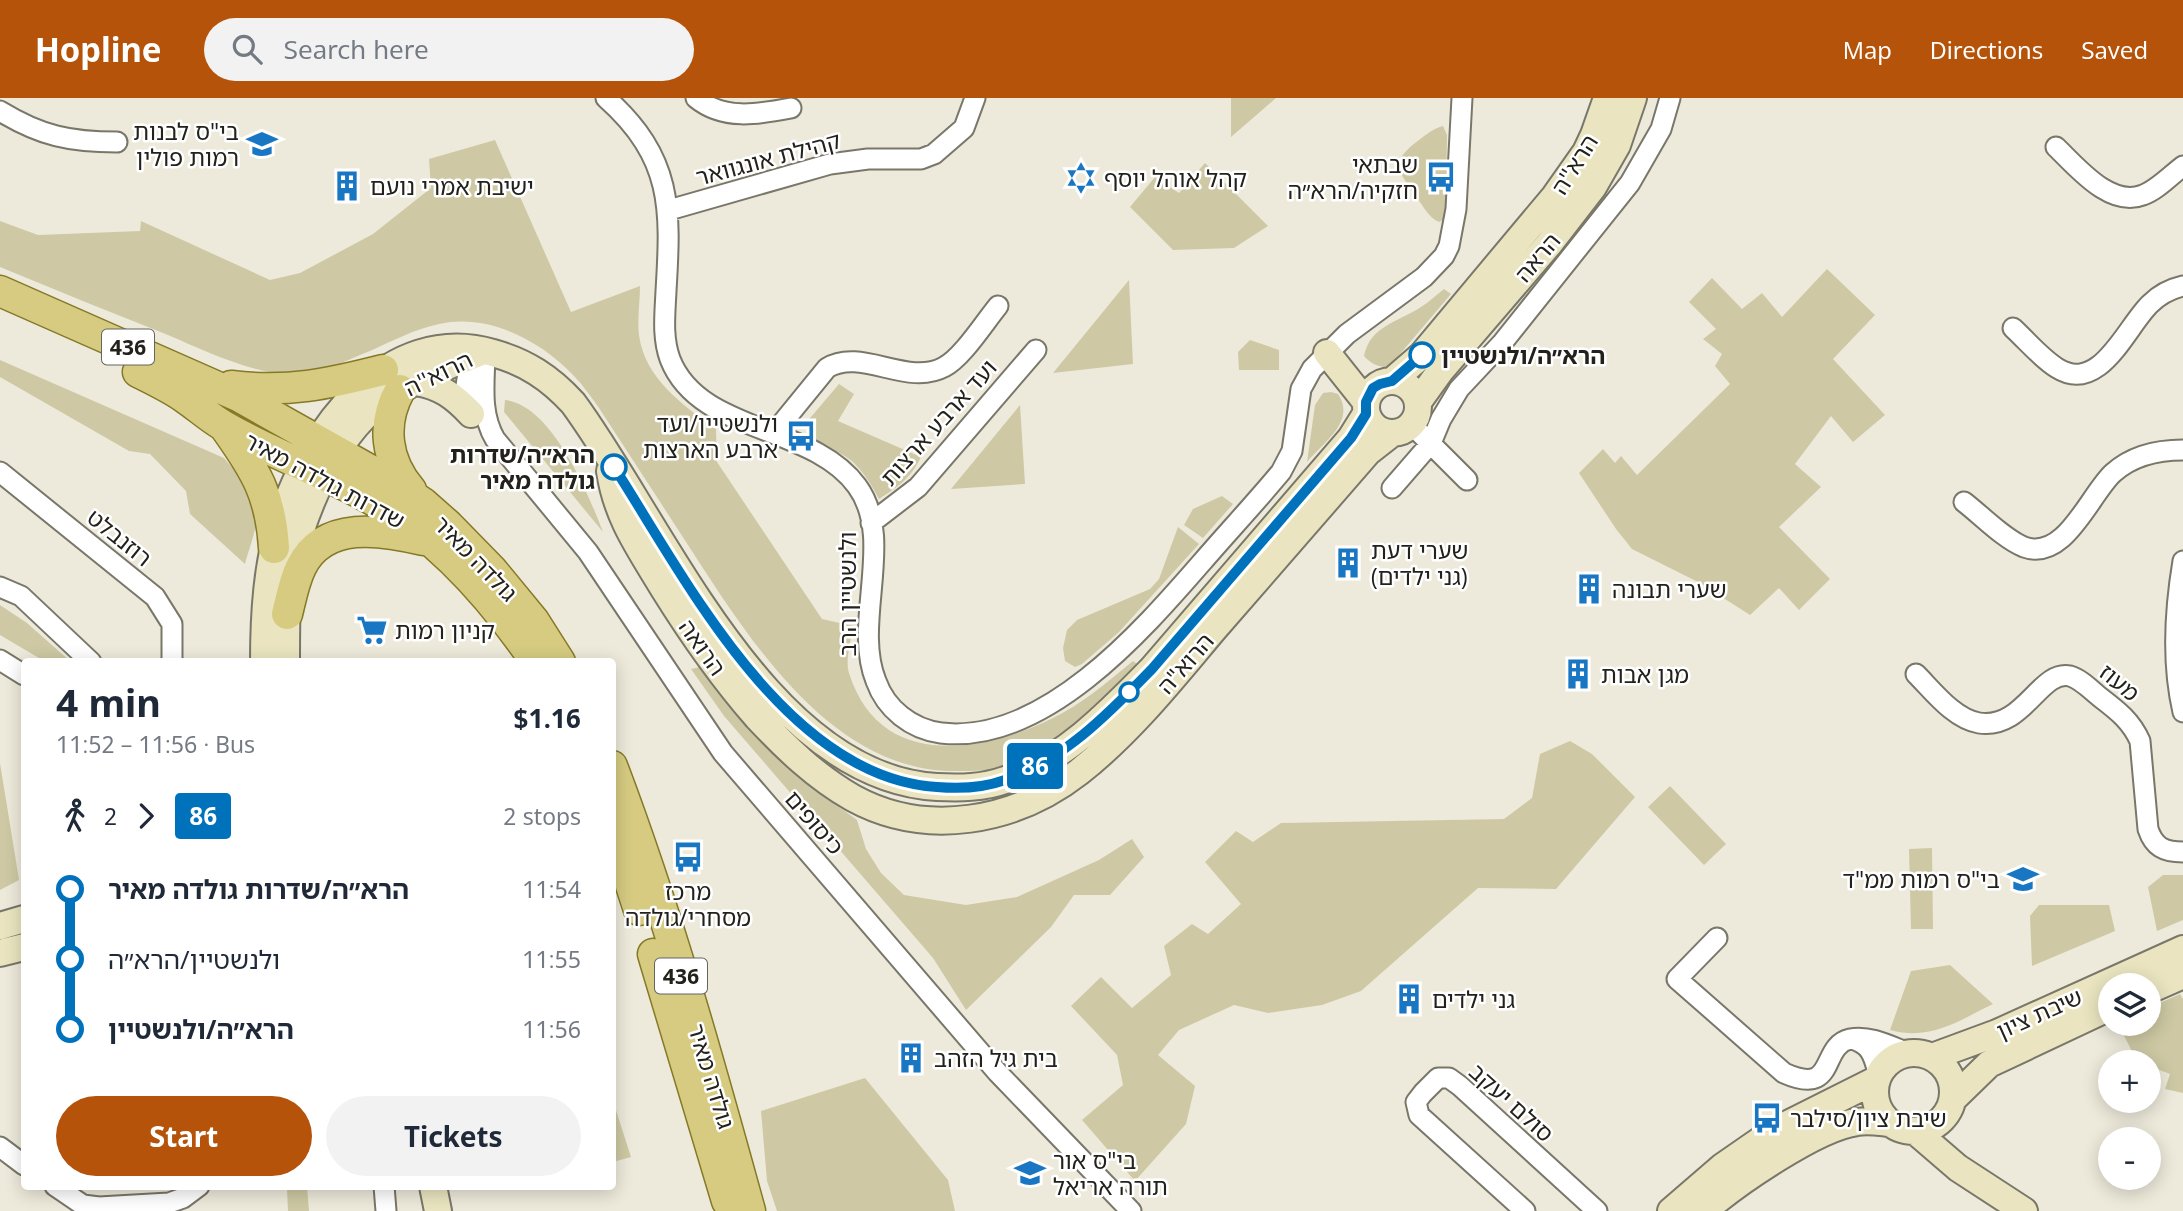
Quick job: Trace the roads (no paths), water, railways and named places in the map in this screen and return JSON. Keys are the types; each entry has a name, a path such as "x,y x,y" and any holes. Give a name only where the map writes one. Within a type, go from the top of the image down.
{"main road":[{"name":"שדרות גולדה מאיר","path":"0,291 238,396 429,541 492,605 533,658"},
{"name":"436","path":"0,312 154,380 187,399 224,426"},
{"path":"205,381 260,390 331,383 400,381 391,406 388,432 394,466 423,503"},
{"name":"שדרות גולדה מאיר","path":"224,426 321,459"},
{"path":"224,426 263,487 271,509 274,548"},
{"name":"גולדה מאיר","path":"321,459 393,483 423,503 492,570 534,621 557,658"},
{"path":"287,614 302,564 313,550 335,536 372,531 429,541"},
{"name":"גולדה מאיר","path":"616,777 716,1087 741,1203"},
{"name":"גולדה מאיר","path":"616,839 654,957 741,1203"}],"street":[{"name":"ולנשטיין הרב","path":"606,98 631,125 659,172 668,210 664,330 670,360 682,380 708,402 735,418 810,449 838,467 858,487 872,523 869,654 876,683 900,717 937,732 965,733 1016,720 1051,702 1089,677 1137,635 1269,487 1285,466 1292,451 1298,400 1305,379 1327,354 1366,319 1424,277 1444,256 1452,238 1457,209 1462,98"},
{"path":"696,98 719,111 736,114 791,108"},
{"name":"קהילת אונגוואר","path":"668,210 849,160 899,160 927,156 950,142 964,128 975,98"},
{"name":"הרא''ה","path":"1376,395 1422,355 1555,196 1586,152 1607,98"},
{"name":"הראה","path":"1407,420 1441,370 1549,244 1593,187 1617,145 1633,98"},
{"path":"1392,488 1431,443 1441,419 1459,390 1503,342 1630,183 1661,129 1670,98"},
{"path":"0,111 56,137 82,142 117,142"},
{"path":"2056,147 2088,178 2110,192 2129,197 2144,195 2183,166"},
{"path":"2013,328 2058,369 2076,375 2090,373 2104,363 2149,305 2162,294 2183,286"},
{"path":"774,433 827,368 837,362 928,374 946,366 998,306"},
{"name":"הרוא''ה","path":"400,381 410,356 450,346 476,352"},
{"name":"ועד ארבע ארצות","path":"872,523 918,487 1036,350"},
{"path":"471,414 465,392 476,352"},
{"name":"הרוא''ה","path":"321,459 363,386 400,381 476,352"},
{"name":"כיסופים","path":"476,352 487,425 495,439 588,552 707,731 957,1026 1043,1122 1131,1211"},
{"name":"הרואה","path":"476,352 517,360 550,380 573,403 634,498"},
{"path":"1327,354 1376,395"},
{"path":"400,381 431,385 445,391 471,414"},
{"path":"1406,385 1416,395 1407,420 1384,433 1373,426 1376,395 1406,385"},
{"name":"הרוא\"ה","path":"634,498 739,659 810,731 856,763 900,781 925,786 976,787 1005,780 1030,769 1077,738 1116,705 1152,669 1342,448 1356,431 1376,395"},
{"name":"כיסופים","path":"471,414 480,427 495,439"},
{"path":"1407,420 1467,480"},
{"name":"הרוא\"ה","path":"853,798 906,817 956,821 997,815 1058,787 1101,754 1157,696 1350,472 1373,447 1407,420"},
{"path":"1964,502 2014,541 2026,548 2042,549 2061,538 2076,523 2112,474 2132,460 2149,453 2183,450"},
{"name":"הרואה","path":"608,457 615,499 625,525 707,655 754,713 788,749 825,780 853,798"},
{"path":"264,658 265,593 282,519 321,459"},
{"path":"286,658 292,568 321,459"},
{"name":"רוזנבלט","path":"0,472 155,597 172,624 173,658"},
{"name":"מעוז","path":"2183,561 2179,688 2183,712"},
{"path":"0,587 21,596 87,658"},
{"path":"0,660 21,673"},
{"name":"מעוז","path":"1916,674 1963,717 1976,723 1992,724 2008,719 2049,681 2067,676 2077,679 2126,717 2135,730 2140,741 2151,838 2160,848 2183,852"},
{"path":"0,926 21,920"},
{"path":"1717,938 1677,979 1784,1073 1801,1080 1814,1079 1824,1071 1843,1042 1850,1039 1872,1040 1942,1064 1953,1086 1949,1107 1958,1152 1978,1178 1993,1191"},
{"path":"0,953 21,948"},
{"name":"שיבת ציון","path":"1920,1055 1997,1033 2183,948"},
{"path":"2161,985 2183,975"},
{"name":"שיבת ציון","path":"1949,1107 1975,1076 1997,1059 2098,1013"},
{"path":"1850,1039 1862,1042 1871,1051 1877,1077"},
{"path":"1920,1055 1896,1056 1886,1063 1877,1077 1874,1092 1881,1114 1889,1123 1901,1129 1915,1131 1927,1129 1949,1107"},
{"path":"1671,1211 1722,1167 1774,1131 1877,1077"},
{"name":"סולם יעקב","path":"1525,1211 1419,1115 1416,1102 1438,1078 1449,1078 1460,1086 1597,1211"},
{"path":"1704,1211 1742,1181 1820,1135 1858,1122 1889,1123"},
{"path":"1915,1131 1958,1168 2024,1211"},
{"path":"0,1147 21,1163"},
{"path":"61,1190 83,1205 99,1207 169,1203 183,1198 194,1190"},
{"path":"384,1190 386,1211"},
{"path":"434,1190 440,1211"},
{"path":"440,1211 443,1190"}],"place":[{"name":"בי\"ס לבנות רמות פולין","path":"262,144"},
{"name":"שבתאי חזקיה/הרא״ה","path":"1441,177"},
{"name":"קהל אוהל יוסף","path":"1081,178"},
{"name":"ישיבת אמרי נועם","path":"347,186"},
{"name":"הרא״ה/ולנשטיין","path":"1422,355"},
{"name":"ולנשטיין/ועד ארבע הארצות","path":"801,436"},
{"name":"הרא״ה/שדרות גולדה מאיר","path":"614,467"},
{"name":"שערי דעת (גני ילדים)","path":"1348,563"},
{"name":"שערי תבונה","path":"1589,589"},
{"name":"קניון רמות","path":"372,630"},
{"name":"מגן אבות","path":"1578,674"},
{"name":"מרכז מסחרי/גולדה","path":"688,857"},
{"name":"בי\"ס רמות ממ\"ד","path":"2023,879"},
{"name":"גני ילדים","path":"1409,999"},
{"name":"בית גיל הזהב","path":"911,1058"},
{"name":"שיבת ציון/סילבר","path":"1767,1118"},
{"name":"בי\"ס אור תורה אריאל","path":"1030,1173"}]}
